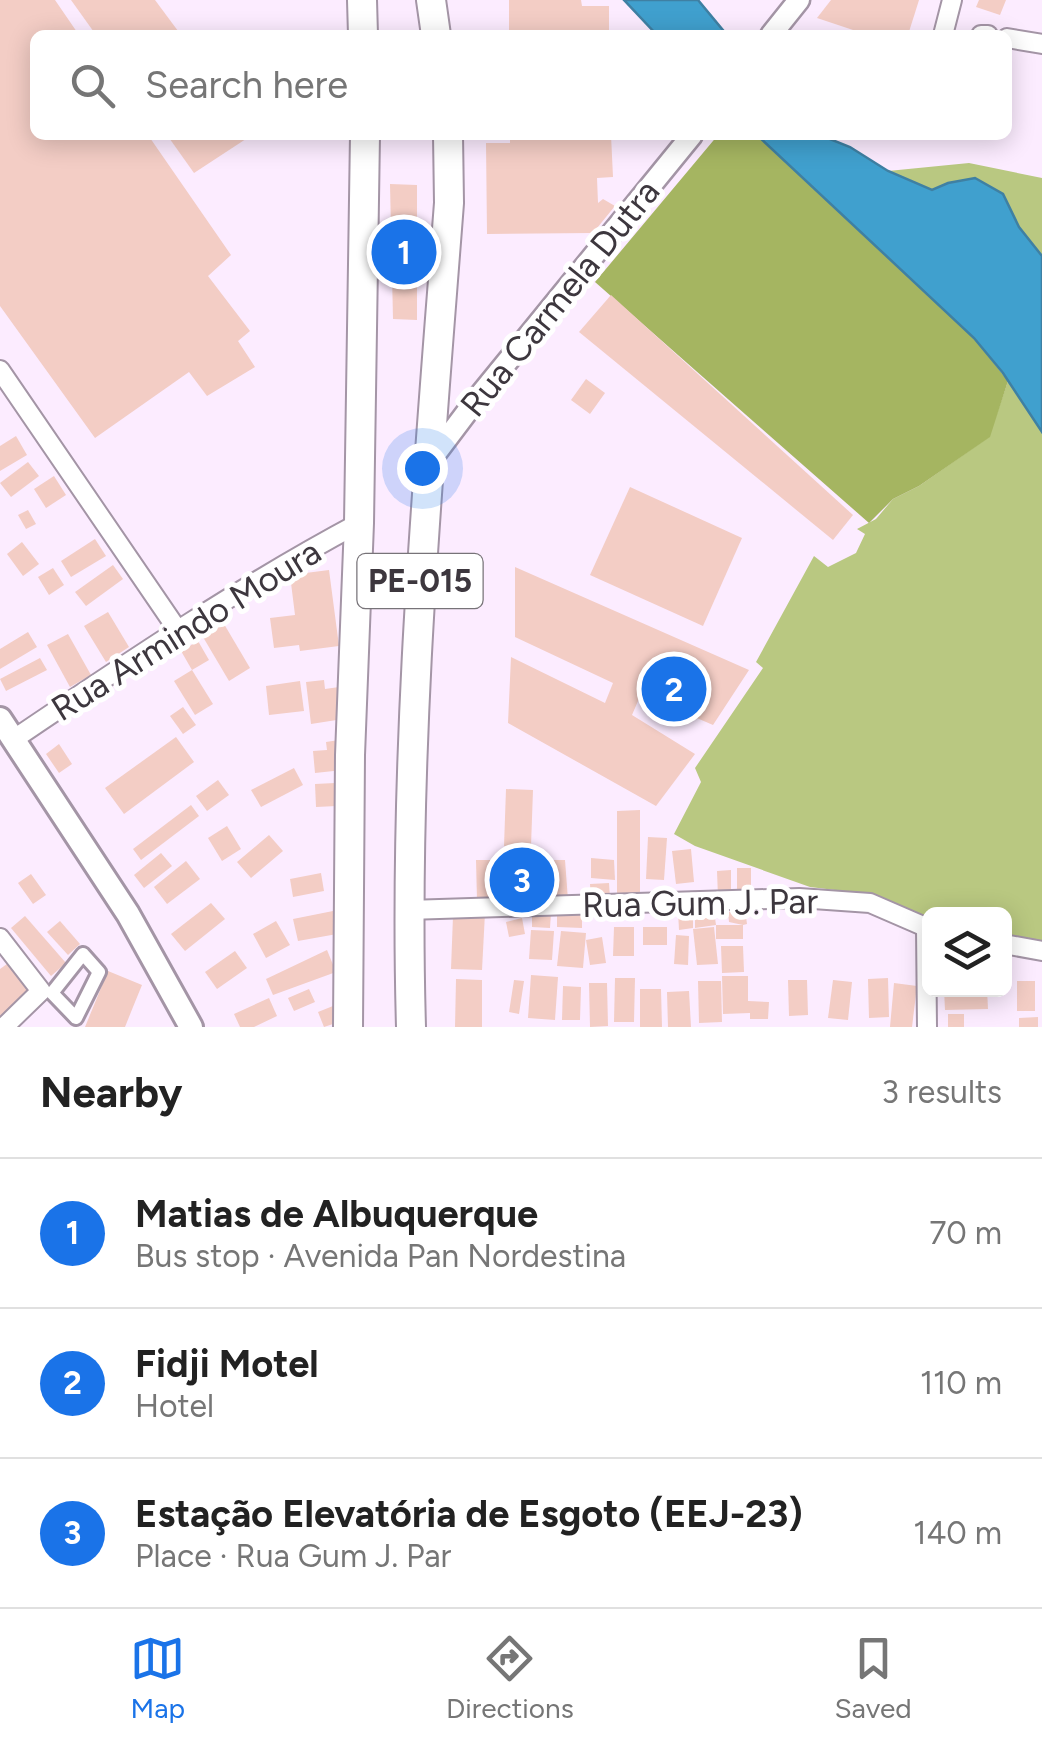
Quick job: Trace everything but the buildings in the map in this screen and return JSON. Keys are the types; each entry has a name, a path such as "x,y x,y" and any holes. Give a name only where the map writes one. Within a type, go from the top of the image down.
{"highway":[{"path":"362,0 363,30"},
{"path":"431,0 435,30"},
{"name":"PE-015","path":"348,1027 350,756 360,524 365,140"},
{"name":"PE-015","path":"411,1027 408,910 418,620 449,203 448,140"}],"main road":[{"path":"0,719 128,914 191,1027"}],"street":[{"path":"776,30 799,0"},
{"path":"944,30 952,0"},
{"path":"1012,39 1042,44"},
{"name":"Rua Carmela Dutra","path":"429,462 688,140"},
{"path":"0,370 177,629"},
{"name":"Rua Armindo Moura","path":"14,740 177,629 300,554 360,524"},
{"name":"Rua Gum J. Par","path":"408,910 799,898 870,903 922,926"},
{"path":"0,938 41,990 4,1027"},
{"path":"1012,945 1042,951"},
{"path":"83,954 99,972 76,1018 52,992 83,954"},
{"path":"927,997 927,1027"}],"green space":[{"path":"714,140 762,140 974,338 1008,381 990,437 919,486 893,499 869,523 595,282"},
{"path":"969,163 1042,178 1042,256 1019,227 1003,194 976,178 948,183 932,191 888,171"},
{"path":"1008,381 1042,432 1042,942 1012,936 1012,907 922,907 922,916 860,893 810,887 695,846 674,834 701,782 695,768 763,668 756,662 814,556 828,567 856,553 865,534 857,529 876,519 893,499 919,486 989,437"}],"water":[{"path":"624,0 698,0 723,30 652,30"},
{"path":"762,140 832,140 932,190 975,178 1003,194 1019,227 1042,256 1042,432 974,338"}],"place":[{"name":"Matias de Albuquerque","path":"404,252"},
{"name":"Fidji Motel","path":"674,689"},
{"name":"Estação Elevatória de Esgoto (EEJ-23)","path":"522,880"}]}
